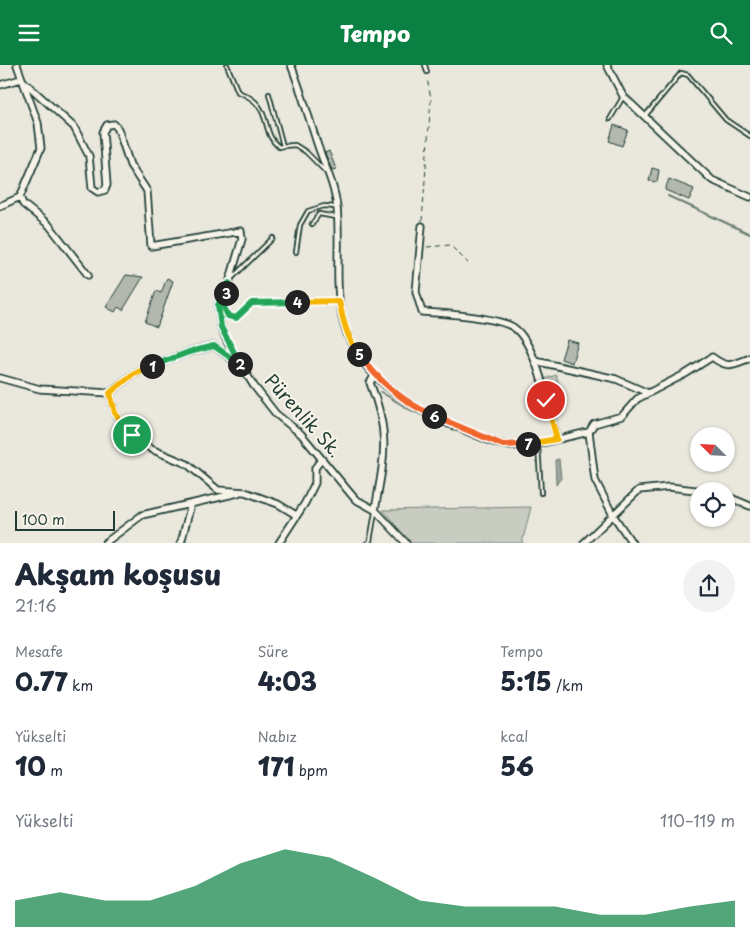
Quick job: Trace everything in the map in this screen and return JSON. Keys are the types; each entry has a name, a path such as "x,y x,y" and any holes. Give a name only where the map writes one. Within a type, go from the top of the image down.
{"street":[{"path":"0,206 20,197 42,148 38,123 17,65"},
{"path":"291,65 304,97 325,165 332,179 337,207 339,301 344,325 352,346 374,376 395,394 423,411 503,445 538,443 589,432"},
{"path":"607,65 623,96 644,118 712,180 750,197"},
{"path":"0,85 21,79"},
{"name":"Pürenlik Sk.","path":"21,79 74,127 89,156 92,188 98,192 104,190 107,185 103,132 107,125 114,124 118,129 130,165 147,191 151,246 240,231 242,239 229,283 218,305 221,327 241,365 276,414 301,434 321,460 356,499 375,510 406,543"},
{"path":"20,197 23,204 50,225 88,275"},
{"path":"422,226 416,292 422,312 447,313 510,325 521,334 535,361 557,439"},
{"path":"0,378 40,389 110,393 134,373 189,352 214,346 241,365"},
{"path":"632,543 613,515 595,480 589,432 594,424 622,416 637,399 687,373 712,357 723,365 732,365 750,358"},
{"path":"535,361 616,379 648,393"},
{"path":"374,376 370,383 377,400 385,433 385,455 375,510"},
{"path":"110,393 115,413 132,435 151,449 187,464 218,491 245,491 296,515"},
{"path":"278,543 315,483 315,468 321,460"},
{"path":"584,543 639,490 669,487 690,489"},
{"path":"105,543 142,515 245,491"},
{"path":"735,500 750,506"},
{"path":"181,543 191,504"}],"lane":[{"path":"227,65 238,92 252,97 263,112 274,144 279,147 295,145 306,152 332,179"},
{"path":"425,65 427,72"},
{"path":"644,118 681,73 688,75 726,119 750,136"},
{"path":"269,94 283,146"},
{"path":"610,119 623,96"},
{"path":"296,252 300,225 308,211 324,206 337,207"},
{"path":"312,224 319,214 337,217"},
{"path":"273,238 243,265 229,283 223,305 228,316 236,318 252,303 339,301"},
{"path":"538,443 541,493"},
{"path":"367,543 370,541 375,510"}],"path":[{"path":"422,226 431,99 427,72"},
{"path":"421,247 450,245 468,263"}],"shaded area":[{"path":"556,375 564,401 551,405 544,379"},
{"path":"559,459 561,478 556,485 555,460"},
{"path":"531,507 522,543 410,543 383,510"}],"building":[{"path":"614,125 628,130 622,146 609,141"},
{"path":"329,151 336,169 332,170 325,153"},
{"path":"652,168 659,170 657,182 649,181"},
{"path":"669,179 694,189 689,200 665,190"},
{"path":"126,275 143,277 123,310 118,307 115,312 106,307"},
{"path":"167,278 173,281 157,327 145,322 156,291 161,293"},
{"path":"567,340 578,343 572,363 561,359"}],"waterway":[{"path":"668,196 750,234"},
{"path":"381,392 407,408 449,428"}],"route":[{"path":"132,435 115,413 110,393 134,373 189,352 214,346 241,365 230,348 221,327 218,305 229,283 223,305 228,316 236,318 252,303 339,301 344,325 352,346 374,376 395,394 423,411 503,445 522,445 557,439 546,400"}]}
